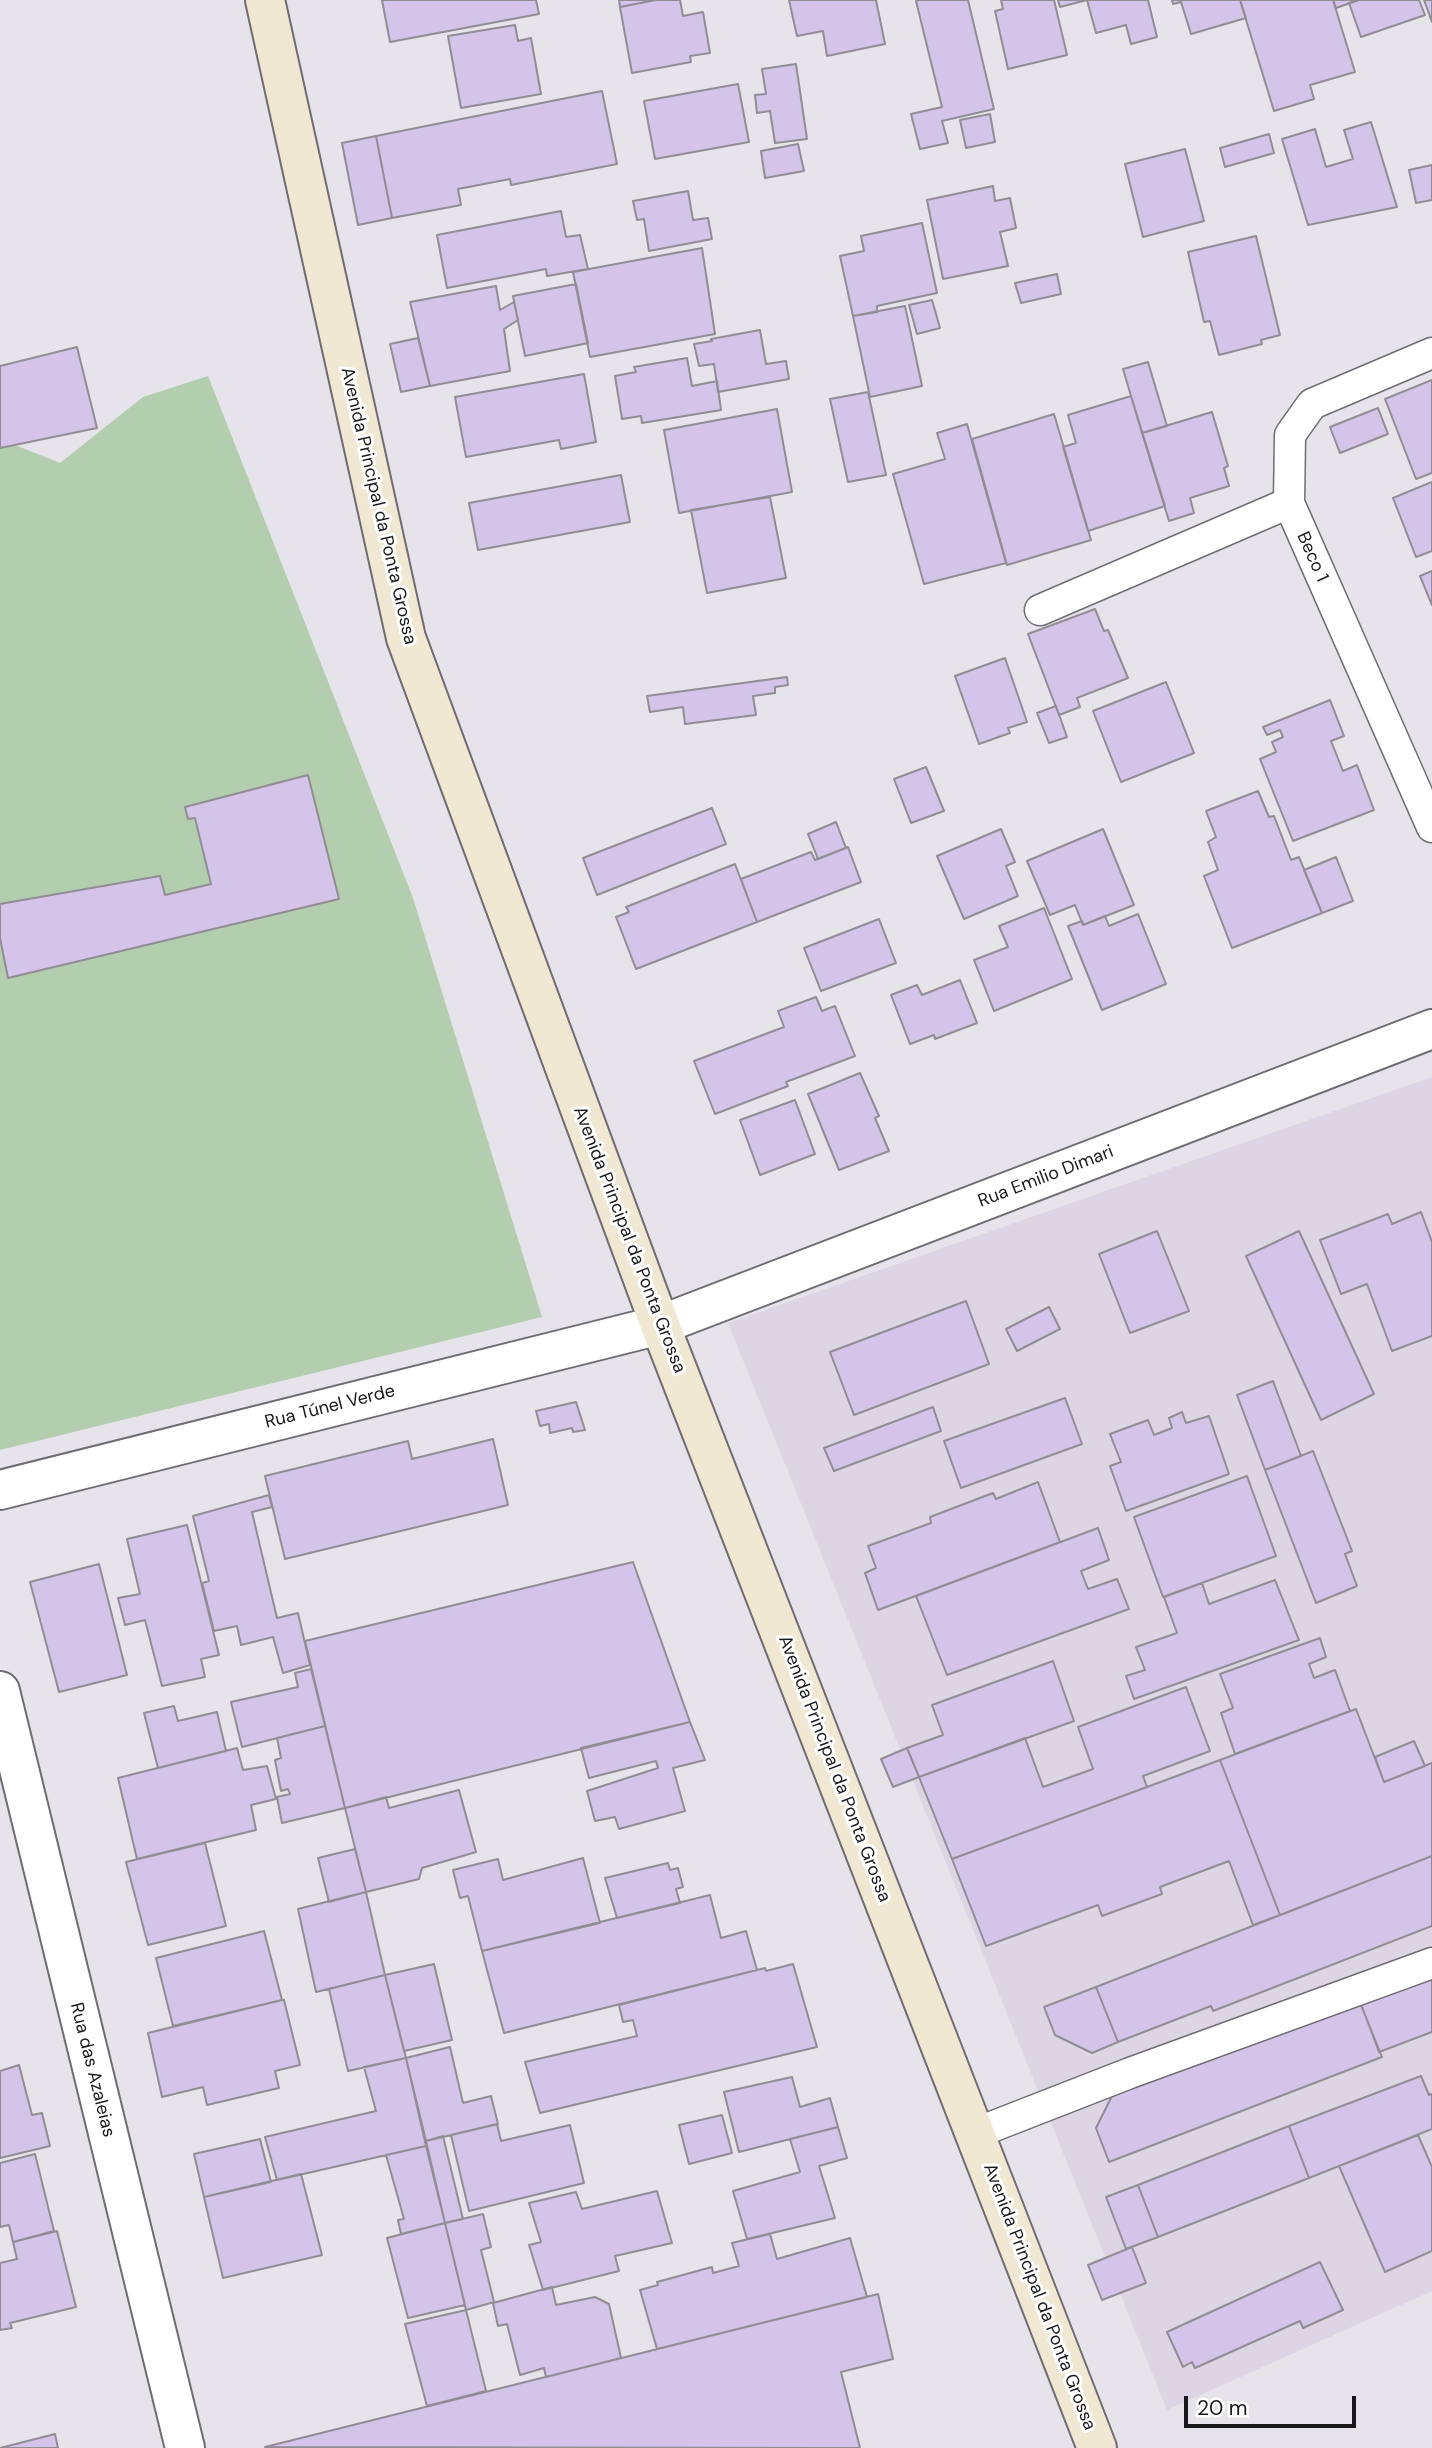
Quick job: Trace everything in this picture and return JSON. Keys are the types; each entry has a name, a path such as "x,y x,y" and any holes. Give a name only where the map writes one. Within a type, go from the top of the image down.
{"main road":[{"name":"Avenida Principal da Ponta Grossa","path":"265,0 406,638 660,1325 1097,2448"}],"street":[{"name":"Rua Emilio Dimari","path":"660,1325 1432,1029"},
{"name":"Rua Túnel Verde","path":"0,1490 660,1325"},
{"name":"Rua das Azaleias","path":"0,1691 185,2448"}],"lane":[{"name":"Beco 1","path":"1432,353 1312,404 1290,435 1289,503 1432,827"},
{"path":"1040,610 1289,503"},
{"path":"976,2133 1130,2073 1432,1963"}],"shaded area":[{"path":"1432,1077 1432,2291 1167,2410 728,1323"}],"green space":[{"path":"208,376 413,898 542,1317 0,1450 0,439 60,463 143,397"}],"building":[{"path":"382,0 536,0 539,14 390,42"},
{"path":"619,0 656,0 620,7"},
{"path":"656,0 680,0 683,16 703,12 710,53 690,56 691,62 632,73 620,7"},
{"path":"789,0 876,0 885,44 827,56 823,31 797,36"},
{"path":"968,0 994,109 942,121 948,143 920,149 911,114 942,107 916,1"},
{"path":"1001,0 1054,0 1067,55 1008,69 995,11 1003,9"},
{"path":"1058,0 1087,0 1060,7"},
{"path":"1087,0 1148,0 1157,37 1131,44 1126,25 1096,33"},
{"path":"1172,0 1240,0 1246,18 1191,34 1181,2 1173,4"},
{"path":"1240,0 1333,0 1355,72 1310,85 1314,99 1274,111"},
{"path":"1333,0 1359,0 1336,8"},
{"path":"1359,0 1419,0 1425,15 1361,37 1349,3"},
{"path":"1424,0 1432,0 1432,22"},
{"path":"515,25 518,41 531,38 541,94 461,108 448,36"},
{"path":"796,64 807,139 775,143 770,111 757,113 755,95 766,94 762,69"},
{"path":"738,84 749,142 655,159 644,101"},
{"path":"602,91 617,164 511,185 510,179 458,189 461,205 392,218 376,136"},
{"path":"990,114 995,142 966,148 960,120"},
{"path":"1371,122 1397,207 1308,225 1282,139 1315,129 1326,167 1353,159 1344,130"},
{"path":"1269,134 1274,153 1225,167 1220,148"},
{"path":"376,136 392,218 358,225 342,143"},
{"path":"798,144 804,171 765,178 761,151"},
{"path":"1185,149 1204,221 1143,237 1125,164"},
{"path":"1432,165 1432,200 1416,203 1409,170"},
{"path":"993,186 995,201 1010,198 1016,228 1000,232 1008,266 943,279 927,200"},
{"path":"688,191 693,220 708,218 712,239 649,251 644,219 637,220 633,201"},
{"path":"561,211 566,237 580,235 588,269 547,276 546,269 447,288 437,235"},
{"path":"922,223 937,293 877,306 877,312 853,316 840,256 864,251 861,236"},
{"path":"1256,236 1280,335 1261,340 1262,344 1219,355 1210,321 1204,322 1188,252"},
{"path":"702,248 715,334 590,357 573,272"},
{"path":"1057,274 1061,294 1021,303 1015,283"},
{"path":"576,284 588,343 525,356 513,296"},
{"path":"496,286 500,310 514,302 518,320 504,329 510,371 430,386 410,302"},
{"path":"932,300 940,328 917,334 909,305"},
{"path":"905,306 922,386 870,397 853,316"},
{"path":"760,330 766,364 786,361 789,379 718,392 714,364 699,366 694,344"},
{"path":"418,338 430,386 401,392 390,344"},
{"path":"77,347 97,428 0,448 0,366"},
{"path":"687,358 692,386 717,381 721,410 642,423 641,416 622,419 615,376 636,372 634,367"},
{"path":"1148,362 1167,426 1142,433 1123,369"},
{"path":"584,374 596,442 561,449 559,440 466,457 455,397"},
{"path":"1432,380 1432,473 1416,479 1385,399"},
{"path":"868,392 886,475 848,482 830,399"},
{"path":"1131,396 1165,506 1088,531 1063,447 1076,443 1068,415"},
{"path":"1378,408 1388,434 1340,453 1330,427"},
{"path":"777,409 792,492 679,513 664,430"},
{"path":"1212,412 1228,466 1224,468 1229,486 1190,498 1194,513 1169,521 1142,433"},
{"path":"1054,414 1091,540 1007,565 972,439"},
{"path":"967,424 1006,563 924,584 893,474 945,459 937,433"},
{"path":"621,475 630,522 478,550 469,503"},
{"path":"1432,482 1432,551 1416,557 1393,498"},
{"path":"770,497 786,578 707,593 691,510"},
{"path":"1432,571 1432,605 1420,576"},
{"path":"1095,609 1104,631 1108,630 1128,678 1077,698 1080,707 1059,715 1028,634"},
{"path":"1005,658 1027,722 1008,728 1010,733 979,744 955,676"},
{"path":"787,677 788,685 775,687 775,693 753,696 756,715 685,724 683,707 650,712 647,696"},
{"path":"1166,682 1194,753 1121,782 1093,711"},
{"path":"1330,700 1344,736 1331,741 1343,771 1357,765 1374,810 1293,841 1260,759 1276,752 1272,742 1283,737 1280,730 1267,735 1263,727"},
{"path":"1056,706 1067,737 1049,743 1037,713"},
{"path":"926,767 944,811 911,823 894,779"},
{"path":"308,775 339,899 8,978 0,938 0,904 160,876 165,895 211,884 195,818 188,819 185,807"},
{"path":"1258,791 1269,817 1274,816 1291,860 1299,857 1322,913 1232,948 1204,876 1218,870 1208,842 1216,837 1206,811"},
{"path":"712,808 726,844 597,895 583,858"},
{"path":"836,822 846,848 818,859 808,834"},
{"path":"1001,829 1015,862 1006,866 1018,896 964,919 937,856"},
{"path":"1103,829 1134,905 1083,925 1075,905 1050,915 1027,861"},
{"path":"848,847 861,882 757,922 741,879 811,852 815,860"},
{"path":"1336,857 1353,901 1322,913 1304,870"},
{"path":"735,864 757,922 636,969 616,917 629,912 626,907"},
{"path":"1044,908 1072,979 994,1011 974,960 1008,947 999,926"},
{"path":"1138,914 1166,984 1102,1010 1068,926 1082,921 1083,925 1105,916 1109,926"},
{"path":"879,919 896,963 821,991 804,948"},
{"path":"960,980 977,1023 935,1039 934,1035 910,1044 891,995 917,985 922,995"},
{"path":"816,997 822,1011 835,1006 855,1056 786,1082 788,1086 715,1114 694,1061 784,1027 778,1011"},
{"path":"860,1073 879,1116 875,1118 889,1151 839,1170 808,1094"},
{"path":"795,1100 815,1154 760,1175 740,1120"},
{"path":"1421,1212 1432,1242 1432,1336 1392,1351 1367,1284 1341,1294 1320,1240 1388,1214 1392,1224"},
{"path":"1157,1231 1189,1311 1130,1333 1099,1254"},
{"path":"1299,1231 1374,1394 1321,1420 1246,1256"},
{"path":"966,1301 989,1364 854,1415 830,1352"},
{"path":"1049,1307 1060,1329 1017,1351 1006,1329"},
{"path":"1273,1381 1301,1456 1265,1470 1237,1395"},
{"path":"1065,1398 1082,1444 961,1488 944,1441"},
{"path":"576,1402 585,1430 573,1432 572,1428 550,1433 549,1424 540,1426 536,1411"},
{"path":"933,1407 941,1431 834,1471 824,1448"},
{"path":"1182,1412 1186,1423 1209,1416 1229,1474 1126,1511 1110,1466 1121,1462 1110,1434 1148,1420 1154,1435 1172,1428 1169,1418"},
{"path":"493,1439 508,1505 285,1559 265,1476 408,1441 412,1459"},
{"path":"1313,1451 1352,1551 1345,1554 1357,1586 1316,1603 1265,1470"},
{"path":"1247,1476 1276,1556 1163,1597 1134,1517"},
{"path":"1038,1482 1060,1542 878,1610 865,1573 876,1568 868,1546 931,1523 930,1517 993,1493 996,1499"},
{"path":"269,1495 272,1507 252,1512 277,1618 298,1613 310,1665 283,1673 273,1637 241,1645 237,1626 214,1631 202,1583 209,1581 193,1516"},
{"path":"187,1525 219,1655 201,1659 205,1677 162,1686 145,1620 125,1625 118,1598 140,1594 127,1539"},
{"path":"1098,1528 1109,1560 1081,1571 1088,1589 1117,1579 1129,1609 947,1675 916,1596"},
{"path":"633,1562 690,1722 345,1808 305,1641"},
{"path":"99,1564 127,1675 59,1692 30,1582"},
{"path":"1275,1580 1299,1640 1134,1699 1126,1676 1145,1670 1136,1647 1177,1633 1164,1597 1202,1583 1209,1604"},
{"path":"1320,1638 1326,1657 1309,1664 1314,1678 1335,1670 1350,1711 1235,1754 1221,1713 1233,1708 1220,1674"},
{"path":"1053,1661 1074,1721 919,1777 907,1748 943,1735 932,1705"},
{"path":"311,1669 325,1726 242,1747 231,1702 298,1687 295,1673"},
{"path":"1186,1687 1210,1751 1143,1776 1147,1787 952,1859 919,1777 1025,1738 1043,1787 1093,1769 1078,1727"},
{"path":"174,1706 178,1721 217,1712 226,1751 158,1768 144,1713"},
{"path":"1356,1709 1384,1782 1432,1763 1432,1856 1280,1915 1220,1760"},
{"path":"690,1722 705,1760 673,1768 685,1811 619,1829 615,1817 595,1821 587,1791 658,1768 656,1761 589,1778 581,1748"},
{"path":"325,1726 345,1808 282,1823 277,1797 290,1794 288,1789 281,1791 275,1760 281,1758 277,1738"},
{"path":"1414,1741 1425,1766 1384,1782 1375,1757"},
{"path":"237,1748 243,1770 267,1766 276,1799 251,1805 256,1830 137,1859 118,1778"},
{"path":"907,1748 919,1777 893,1787 881,1759"},
{"path":"1220,1760 1280,1915 1253,1925 1229,1861 1160,1887 1162,1894 1102,1916 1098,1905 986,1946 952,1859"},
{"path":"459,1790 476,1852 422,1868 419,1879 366,1892 345,1808 386,1797 389,1808"},
{"path":"205,1843 226,1926 148,1945 126,1862"},
{"path":"355,1849 366,1892 329,1902 318,1858"},
{"path":"1432,1856 1432,1926 1213,2011 1211,2006 1118,2042 1096,1987"},
{"path":"583,1858 600,1923 482,1951 468,1896 460,1898 453,1870 498,1859 503,1880"},
{"path":"668,1863 670,1870 678,1868 683,1887 676,1889 680,1903 617,1918 605,1878"},
{"path":"366,1892 385,1975 316,1992 298,1909"},
{"path":"710,1895 721,1938 746,1931 757,1970 504,2033 482,1951"},
{"path":"264,1931 282,2000 173,2026 156,1958"},
{"path":"434,1964 452,2040 404,2051 385,1975"},
{"path":"793,1964 817,2047 540,2113 525,2062 637,2036 633,2020 623,2022 619,2005 765,1968 766,1971"},
{"path":"1432,1967 1432,2032 1379,2052 1358,1996"},
{"path":"385,1975 406,2058 348,2071 329,1989"},
{"path":"1096,1987 1118,2042 1092,2053 1055,2035 1044,2007"},
{"path":"284,2000 300,2065 275,2071 279,2088 207,2105 203,2087 162,2097 148,2033"},
{"path":"1359,2000 1382,2057 1109,2162 1096,2128 1112,2096"},
{"path":"450,2047 463,2103 491,2096 498,2124 426,2141 406,2058"},
{"path":"406,2058 426,2146 277,2180 265,2137 376,2111 364,2067"},
{"path":"19,2065 32,2115 42,2113 50,2146 0,2158 0,2071"},
{"path":"1421,2076 1429,2095 1432,2094 1432,2129 1309,2178 1289,2126"},
{"path":"792,2077 800,2107 830,2098 838,2127 739,2152 724,2092"},
{"path":"722,2115 732,2153 689,2164 679,2125"},
{"path":"497,2124 501,2141 570,2125 584,2183 469,2211 451,2135"},
{"path":"1289,2126 1309,2178 1158,2237 1138,2185"},
{"path":"838,2127 847,2158 819,2166 835,2218 747,2239 733,2191 800,2172 790,2139"},
{"path":"1418,2135 1432,2167 1432,2251 1385,2272 1339,2166"},
{"path":"443,2136 463,2219 445,2223 426,2141"},
{"path":"260,2139 271,2182 204,2197 194,2154"},
{"path":"426,2146 445,2223 401,2234 398,2220 404,2219 386,2155"},
{"path":"35,2154 54,2231 13,2242 9,2225 0,2227 0,2163"},
{"path":"301,2174 322,2255 223,2278 204,2197"},
{"path":"1138,2185 1158,2237 1126,2249 1106,2197"},
{"path":"657,2191 672,2243 615,2256 619,2271 543,2290 529,2245 541,2242 529,2203 576,2192 582,2209"},
{"path":"483,2214 491,2247 481,2250 494,2302 466,2310 445,2223"},
{"path":"445,2223 465,2305 408,2318 387,2238"},
{"path":"57,2231 76,2307 10,2323 12,2328 0,2330 0,2263 17,2259 13,2242"},
{"path":"770,2234 777,2259 850,2238 867,2297 657,2349 640,2290 658,2285 657,2282 712,2267 713,2273 739,2266 732,2243"},
{"path":"1132,2247 1146,2283 1102,2300 1088,2265"},
{"path":"1320,2262 1343,2310 1303,2328 1300,2321 1195,2368 1192,2362 1183,2367 1167,2332"},
{"path":"552,2287 556,2305 595,2297 609,2304 621,2358 546,2377 544,2368 520,2375 507,2324 498,2326 493,2303"},
{"path":"878,2294 893,2359 841,2372 860,2448 265,2447"},
{"path":"466,2310 486,2391 427,2406 405,2324"},
{"path":"55,2434 58,2448 0,2448"}]}
